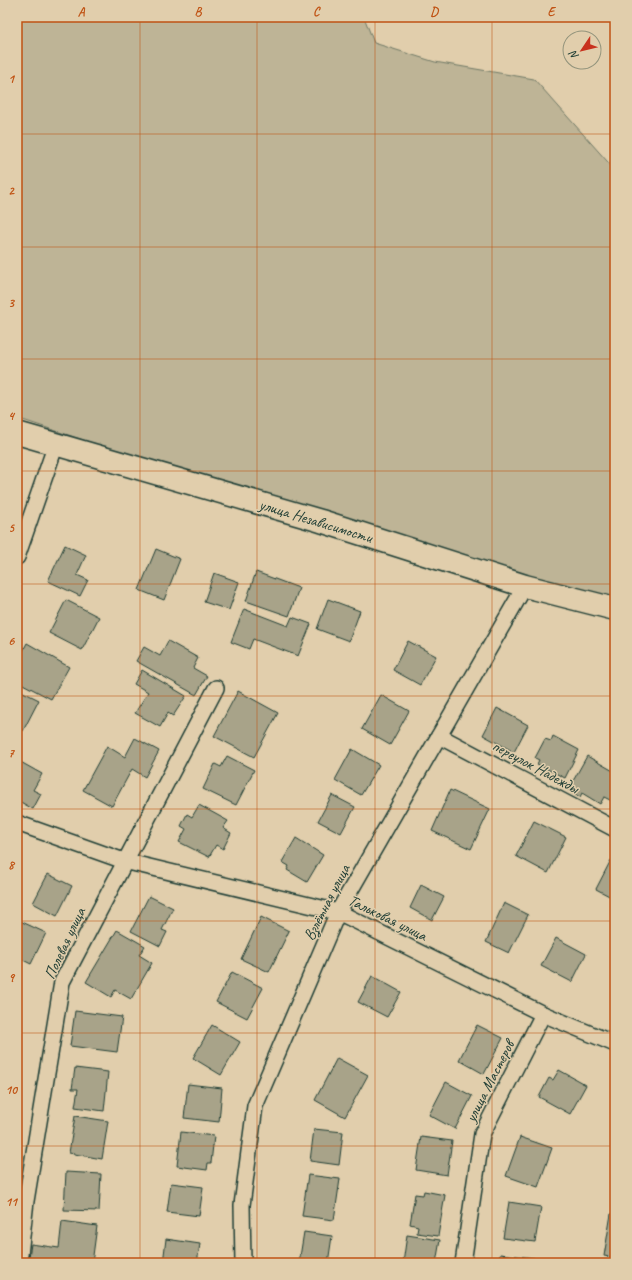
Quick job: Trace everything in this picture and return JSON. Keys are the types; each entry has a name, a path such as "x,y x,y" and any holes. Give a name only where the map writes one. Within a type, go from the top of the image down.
{"main road":[{"name":"улица Независимости","path":"17,433 321,521 526,586 615,609"}],"street":[{"path":"17,557 56,444"},
{"name":"Взлётная улица","path":"242,1263 242,1205 254,1106 338,912 526,586"},
{"name":"Полевая улица","path":"19,1263 26,1201 62,982 124,861 216,688"},
{"name":"переулок Надежды","path":"439,736 615,828"},
{"name":"Тальковая улица","path":"17,823 124,861 338,912 543,1014 615,1044"},
{"name":"улица Мастеров","path":"463,1263 482,1134 543,1014"}],"shaded area":[{"path":"17,17 364,17 374,43 435,62 534,79 615,170 615,605 525,586 17,418"}],"building":[{"path":"65,545 86,555 77,575 88,580 80,596 48,581"},
{"path":"156,549 180,559 164,600 139,590"},
{"path":"256,572 299,588 289,616 246,601"},
{"path":"214,573 239,582 229,610 204,602"},
{"path":"328,599 360,611 349,641 317,629"},
{"path":"66,600 99,617 82,650 49,633"},
{"path":"244,609 288,626 292,617 311,624 298,656 253,639 249,649 231,642"},
{"path":"168,641 198,658 193,668 207,676 196,695 136,661 144,647 160,656"},
{"path":"408,641 436,656 420,685 393,670"},
{"path":"27,643 69,667 51,699 17,681 17,662"},
{"path":"142,670 186,696 173,716 168,713 160,727 135,713 148,692 134,684"},
{"path":"17,689 39,700 23,731 17,727"},
{"path":"238,691 278,713 254,757 214,736"},
{"path":"381,695 409,711 390,745 362,729"},
{"path":"497,708 528,725 514,752 483,735"},
{"path":"553,736 579,750 565,778 537,764 539,760 535,758 545,739 551,741"},
{"path":"135,738 159,751 145,777 132,769 112,806 83,790 107,746 125,757"},
{"path":"352,749 379,765 361,795 335,780"},
{"path":"227,756 254,770 236,805 203,789 215,764 221,767"},
{"path":"587,756 615,772 615,796 612,801 604,797 600,804 582,793 580,797 568,790"},
{"path":"17,760 42,774 33,790 41,794 33,809 17,800 17,792 19,788 17,787"},
{"path":"450,790 490,809 471,849 432,831"},
{"path":"332,795 355,807 341,833 318,821"},
{"path":"199,805 228,821 223,828 231,833 223,849 216,845 209,857 179,842 186,829 181,826 187,814 192,817"},
{"path":"534,821 566,837 548,873 516,856"},
{"path":"296,838 323,855 307,882 287,870 289,866 282,862"},
{"path":"611,860 615,862 615,899 596,889"},
{"path":"48,874 72,886 57,916 33,903"},
{"path":"421,885 444,897 432,920 410,908"},
{"path":"149,896 173,908 162,930 167,932 160,946 131,931"},
{"path":"504,903 528,915 509,953 486,942"},
{"path":"261,917 289,931 269,972 241,959"},
{"path":"20,921 46,933 31,964 17,957 17,928"},
{"path":"117,930 145,946 139,955 152,963 131,999 115,990 111,997 86,982"},
{"path":"556,938 586,954 572,982 541,966"},
{"path":"232,972 263,988 247,1018 216,1002"},
{"path":"372,976 401,992 387,1017 358,1002"},
{"path":"75,1011 122,1017 117,1052 70,1046"},
{"path":"212,1025 240,1042 221,1075 193,1058"},
{"path":"477,1025 503,1038 484,1074 459,1060"},
{"path":"337,1058 368,1075 345,1117 315,1100"},
{"path":"75,1068 108,1072 104,1111 75,1107 78,1089 72,1089"},
{"path":"559,1070 586,1085 570,1114 539,1097 549,1078 553,1080"},
{"path":"446,1082 472,1096 455,1129 429,1115"},
{"path":"188,1084 222,1088 219,1122 184,1118"},
{"path":"75,1116 108,1121 102,1159 69,1153"},
{"path":"314,1129 343,1132 339,1165 310,1161"},
{"path":"181,1132 214,1136 211,1163 208,1163 207,1170 177,1166"},
{"path":"421,1137 452,1141 447,1175 416,1170"},
{"path":"520,1137 552,1148 538,1187 506,1176"},
{"path":"66,1172 101,1174 99,1211 64,1210"},
{"path":"308,1175 340,1179 334,1220 302,1216"},
{"path":"171,1183 203,1187 199,1216 167,1212"},
{"path":"424,1191 445,1195 438,1236 417,1233 418,1226 410,1224 415,1194 423,1195"},
{"path":"509,1202 541,1207 535,1242 503,1238"},
{"path":"611,1214 615,1214 615,1258 604,1256"},
{"path":"62,1221 97,1226 92,1263 28,1263 31,1244 59,1248"},
{"path":"304,1232 332,1236 328,1263 299,1263"},
{"path":"407,1235 440,1240 436,1263 403,1263"},
{"path":"166,1239 200,1244 197,1263 163,1263"},
{"path":"500,1254 534,1258 533,1263 499,1263"}]}
